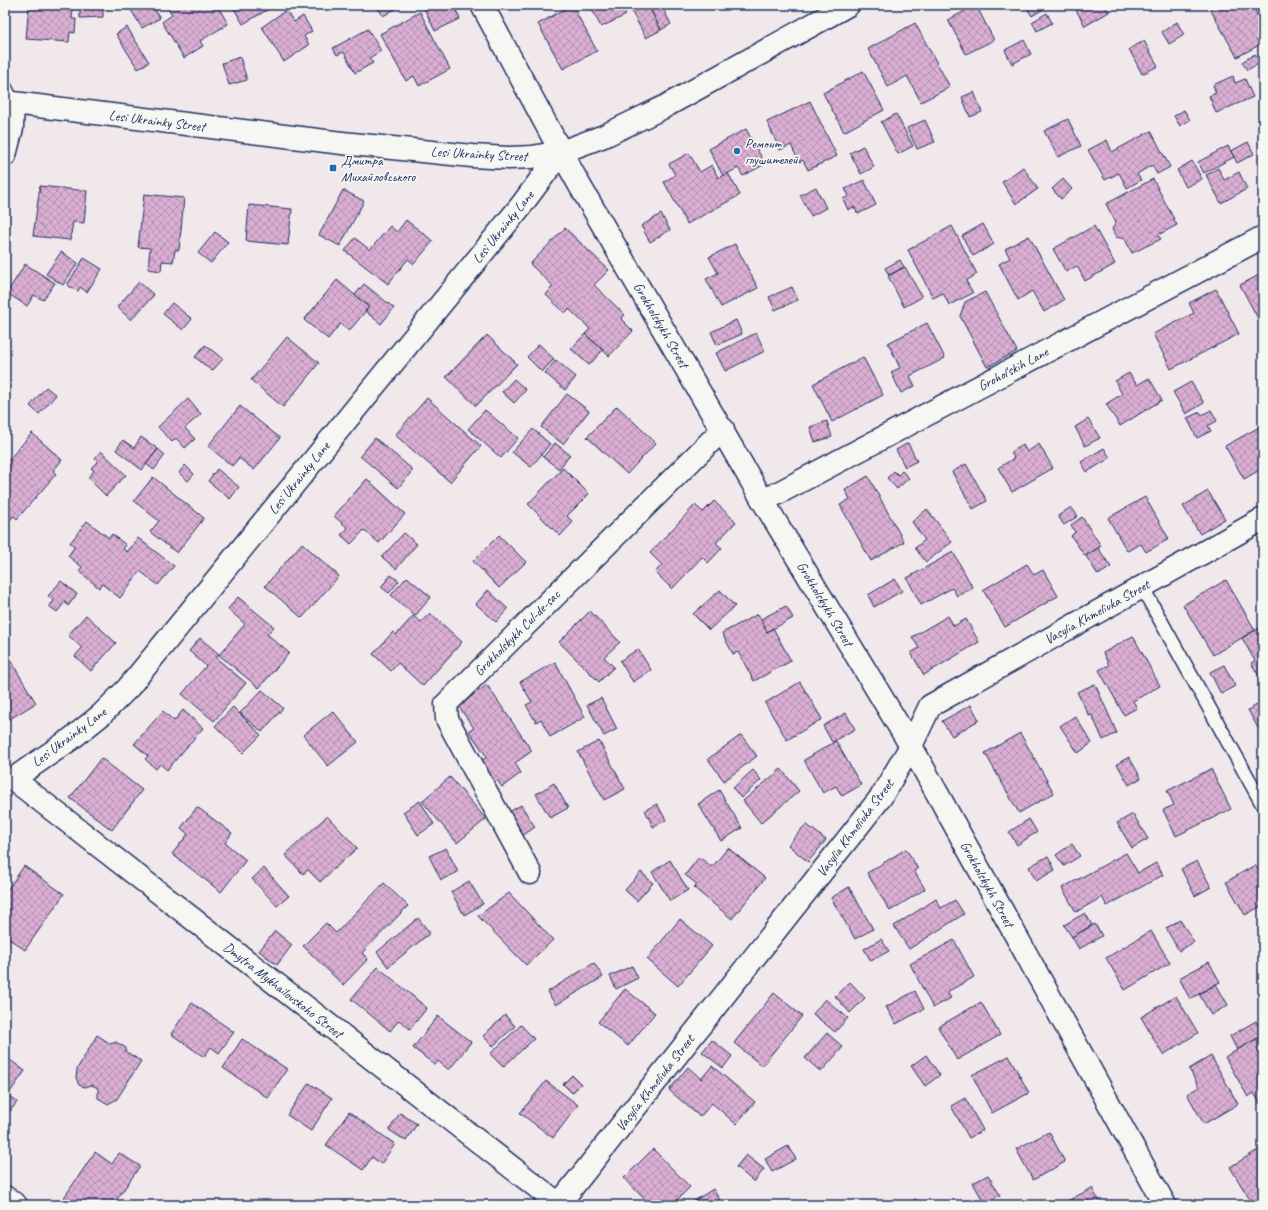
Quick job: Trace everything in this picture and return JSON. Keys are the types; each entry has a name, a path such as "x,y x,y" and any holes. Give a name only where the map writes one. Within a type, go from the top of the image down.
{"street":[{"name":"Grokholskykh Street","path":"482,5 561,152 723,429 763,501 911,746 1165,1205"},
{"name":"Lesi Ukrainky Street","path":"8,97 334,142 472,156 532,157 561,152 594,141 664,107 848,5"},
{"path":"5,155 12,128 8,97"},
{"name":"Lesi Ukrainky Lane","path":"9,779 71,739 101,715 128,688 515,213 561,152"},
{"name":"Grohol'skih Lane","path":"763,501 1263,237"},
{"name":"Grokholskykh Сul-de-sac","path":"530,873 447,719 446,704 723,429"},
{"name":"Vasylia Khmeliuka Street","path":"560,1205 881,797 911,746 930,706 1263,519"},
{"name":"Dmytra Mykhailovskoho Street","path":"9,779 560,1205"},
{"path":"5,1197 16,1205"}],"lane":[{"path":"1142,587 1263,805"}],"building":[{"path":"29,5 73,5 72,19 76,19 75,33 70,32 69,42 26,39"},
{"path":"80,5 103,5 103,17 80,18"},
{"path":"128,5 152,5 160,18 142,28"},
{"path":"166,5 217,5 228,24 200,41 203,46 184,58 162,22 172,15"},
{"path":"232,5 273,5 274,6 243,24"},
{"path":"299,5 315,5 303,12"},
{"path":"376,5 402,5 383,16"},
{"path":"430,5 454,5 460,19 435,31 424,8"},
{"path":"502,5 516,5 505,10"},
{"path":"572,5 597,51 563,69 538,24"},
{"path":"590,5 621,5 626,15 601,27"},
{"path":"628,5 648,5 661,30 646,38"},
{"path":"648,5 666,5 662,7 671,24 661,30"},
{"path":"976,5 994,40 966,54 948,20"},
{"path":"1025,5 1050,5 1032,16"},
{"path":"1080,5 1105,5 1109,12 1085,26 1075,8"},
{"path":"1216,5 1252,5 1263,25 1263,43 1237,57 1210,9"},
{"path":"286,10 294,22 303,16 312,31 304,36 309,45 284,62 262,27"},
{"path":"420,12 450,69 419,86 414,76 406,81 380,34"},
{"path":"1047,13 1052,23 1037,31 1032,22"},
{"path":"1177,22 1184,35 1169,44 1162,32"},
{"path":"915,23 950,87 921,102 907,76 888,87 868,49"},
{"path":"127,27 149,62 138,69 116,34"},
{"path":"368,29 381,51 369,58 373,63 355,73 344,52 337,55 333,48"},
{"path":"1024,40 1031,54 1012,64 1005,50"},
{"path":"1144,41 1158,66 1142,74 1129,49"},
{"path":"1255,54 1260,63 1247,70 1242,62"},
{"path":"240,57 247,80 229,85 222,63"},
{"path":"863,71 884,110 844,132 823,93"},
{"path":"1233,76 1235,83 1245,79 1253,97 1216,113 1209,96 1216,93 1213,85"},
{"path":"1263,86 1263,100 1257,89"},
{"path":"974,92 982,112 970,117 962,97"},
{"path":"810,101 837,156 808,170 803,160 799,162 791,145 780,150 767,122"},
{"path":"1184,110 1190,120 1180,126 1174,116"},
{"path":"896,114 913,146 898,154 881,122"},
{"path":"1068,119 1081,146 1058,157 1044,131"},
{"path":"925,120 935,142 917,149 907,128"},
{"path":"746,129 765,164 743,176 738,168 723,176 709,149"},
{"path":"1151,131 1170,167 1157,174 1152,165 1137,174 1141,180 1127,188 1119,173 1105,180 1088,150 1107,140 1112,152"},
{"path":"1248,142 1254,154 1237,163 1231,151"},
{"path":"863,146 874,167 861,174 850,153"},
{"path":"1228,146 1234,157 1204,173 1198,162"},
{"path":"689,153 700,172 712,165 718,178 728,173 740,195 687,224 664,182 675,175 669,164"},
{"path":"1192,161 1202,179 1186,187 1177,170"},
{"path":"1023,167 1038,189 1016,204 1002,182"},
{"path":"1218,168 1224,180 1239,172 1247,189 1221,203 1206,175"},
{"path":"1063,179 1072,189 1061,199 1052,189"},
{"path":"1153,179 1177,225 1158,235 1161,239 1132,253 1125,239 1116,237 1112,229 1116,223 1106,204"},
{"path":"864,180 876,205 858,214 854,207 848,210 843,199 849,196 845,189"},
{"path":"40,186 87,191 84,223 73,222 70,240 33,236"},
{"path":"816,187 826,208 811,216 800,195"},
{"path":"343,190 364,201 340,246 319,235"},
{"path":"144,194 184,198 179,250 175,250 173,262 162,261 161,271 148,269 150,248 138,247"},
{"path":"249,205 292,209 288,245 246,241"},
{"path":"661,214 670,230 650,242 641,226"},
{"path":"406,220 433,241 414,264 408,259 388,284 345,251 355,238 370,250 390,226 397,232"},
{"path":"983,224 994,244 973,256 962,236"},
{"path":"952,226 977,274 966,281 973,293 949,305 943,293 933,298 908,250"},
{"path":"1094,226 1115,264 1085,281 1077,266 1066,272 1053,249"},
{"path":"565,228 609,270 594,285 625,315 621,319 633,331 609,356 585,334 590,329 569,309 565,313 546,295 553,286 530,264"},
{"path":"215,232 228,242 211,263 198,253"},
{"path":"1029,236 1064,300 1044,312 1032,291 1018,300 999,264 1010,258 1005,249"},
{"path":"735,244 758,288 721,307 706,279 718,273 709,257"},
{"path":"61,252 78,263 63,285 46,274"},
{"path":"84,258 102,269 87,292 80,287 78,291 67,285"},
{"path":"900,260 904,267 889,275 885,268"},
{"path":"25,264 55,283 43,300 34,295 27,306 7,293"},
{"path":"905,267 922,297 904,307 888,276"},
{"path":"1263,273 1263,328 1240,285"},
{"path":"337,280 369,307 349,331 340,324 328,339 304,320"},
{"path":"139,282 154,295 131,320 117,307"},
{"path":"364,284 394,308 381,324 365,311 369,307 355,295"},
{"path":"792,287 798,300 775,310 769,297"},
{"path":"1216,289 1239,334 1171,369 1153,334 1194,313 1189,303"},
{"path":"985,292 1017,351 987,367 960,316 965,302"},
{"path":"172,303 192,319 183,330 163,314"},
{"path":"736,320 742,334 717,345 711,332"},
{"path":"927,323 945,358 910,376 915,386 901,393 891,372 900,368 888,343"},
{"path":"756,333 765,351 725,371 716,353"},
{"path":"585,334 603,350 589,365 571,349"},
{"path":"487,335 517,364 476,406 446,377"},
{"path":"287,337 319,363 283,407 251,380"},
{"path":"539,344 554,359 542,372 527,357"},
{"path":"205,345 223,359 212,371 195,357"},
{"path":"863,357 883,395 832,422 813,384"},
{"path":"556,360 576,377 565,390 545,373"},
{"path":"1129,373 1137,385 1149,378 1162,400 1120,426 1106,404 1122,394 1115,381"},
{"path":"514,379 526,390 514,403 502,392"},
{"path":"1191,382 1204,403 1186,414 1173,392"},
{"path":"46,387 56,395 39,414 30,406"},
{"path":"567,394 589,411 563,444 541,427"},
{"path":"427,398 481,446 450,482 395,435"},
{"path":"188,399 201,414 185,428 195,439 185,448 176,438 172,442 158,427"},
{"path":"240,406 280,438 254,470 239,458 232,466 208,446"},
{"path":"617,406 656,443 627,474 587,437"},
{"path":"485,410 518,438 501,458 468,429"},
{"path":"1211,410 1217,421 1208,426 1211,431 1197,438 1187,418 1200,412 1202,415"},
{"path":"1088,419 1100,438 1085,446 1075,427"},
{"path":"827,421 832,437 815,442 810,427"},
{"path":"1263,425 1263,468 1244,479 1225,446"},
{"path":"533,429 550,444 531,467 512,452"},
{"path":"32,433 62,460 53,471 56,474 17,519 14,516 5,525 5,464"},
{"path":"141,437 158,449 142,470 116,450 123,440 134,448"},
{"path":"375,438 413,470 398,488 360,456"},
{"path":"555,443 570,455 559,469 543,457"},
{"path":"908,443 917,461 905,467 896,450"},
{"path":"1039,444 1053,468 1012,492 998,468 1014,458 1011,452 1023,445 1027,452"},
{"path":"1104,448 1110,458 1087,472 1081,462"},
{"path":"158,449 165,455 154,470 146,464"},
{"path":"101,451 126,475 106,496 88,478 94,471 91,468 98,461 95,458"},
{"path":"966,464 987,501 973,509 952,472"},
{"path":"185,465 194,474 188,481 179,473"},
{"path":"563,468 589,494 567,516 573,522 560,536 528,504"},
{"path":"217,469 239,487 230,499 208,481"},
{"path":"894,471 898,475 902,471 909,478 897,489 887,478"},
{"path":"868,476 904,542 871,561 840,505 850,499 845,490"},
{"path":"153,477 204,518 177,553 150,532 159,521 134,501"},
{"path":"367,479 405,514 379,543 364,530 351,544 341,535 348,528 334,516"},
{"path":"1208,491 1225,519 1200,534 1183,506"},
{"path":"1145,497 1169,539 1146,552 1141,544 1127,551 1108,518"},
{"path":"714,501 736,522 716,543 722,548 708,563 702,557 672,589 655,572 662,565 650,553 695,505 703,512"},
{"path":"1071,507 1078,516 1064,525 1058,516"},
{"path":"927,509 952,542 926,562 915,548 925,540 912,522"},
{"path":"1082,517 1101,546 1085,556 1071,536 1075,532 1071,525"},
{"path":"87,521 109,538 112,534 126,545 123,549 127,552 138,538 174,566 158,585 140,571 120,598 102,584 99,588 79,571 82,567 68,556 75,546 70,543"},
{"path":"404,533 417,544 396,569 382,557"},
{"path":"499,535 526,562 499,588 473,561"},
{"path":"302,543 339,576 302,618 265,586"},
{"path":"1098,548 1111,567 1098,575 1086,556"},
{"path":"953,552 973,588 957,596 952,588 921,605 907,578"},
{"path":"1027,564 1034,575 1043,570 1058,596 1005,627 983,590"},
{"path":"391,575 399,581 389,593 381,587"},
{"path":"407,577 431,597 415,616 391,595"},
{"path":"895,579 902,591 874,607 868,595"},
{"path":"1226,580 1255,630 1213,655 1183,605"},
{"path":"61,581 77,594 68,606 65,602 57,612 49,606 54,601 48,596"},
{"path":"488,590 508,609 496,622 476,604"},
{"path":"720,590 735,606 709,630 693,614"},
{"path":"238,597 274,627 267,634 289,653 259,688 219,655 245,624 228,609"},
{"path":"786,606 793,618 767,632 761,619"},
{"path":"590,611 620,642 604,657 614,667 599,682 559,642"},
{"path":"430,613 462,642 423,686 398,663 391,671 373,654 393,632 396,635 413,616 421,622"},
{"path":"758,614 767,632 773,628 791,661 754,681 738,652 733,654 722,633"},
{"path":"86,615 116,643 91,671 75,656 82,648 68,635"},
{"path":"948,616 954,626 966,619 979,642 924,675 911,653 919,648 912,637"},
{"path":"1263,626 1263,676 1259,676 1251,663 1255,661 1242,638"},
{"path":"1133,636 1160,686 1133,701 1137,708 1124,715 1099,670 1109,665 1103,653"},
{"path":"200,638 219,654 216,658 246,683 214,721 182,694 206,666 189,651"},
{"path":"638,649 651,670 633,682 620,661"},
{"path":"5,651 36,703 5,722"},
{"path":"555,662 585,717 550,737 541,719 536,722 526,705 532,702 520,682"},
{"path":"1224,665 1235,686 1221,694 1210,672"},
{"path":"800,682 822,719 787,740 765,703"},
{"path":"1095,684 1117,733 1103,740 1092,715 1089,716 1077,692"},
{"path":"487,685 532,751 515,763 521,773 502,787 497,780 492,784 478,763 487,757 469,731 474,728 458,706"},
{"path":"262,690 283,708 262,732 240,713"},
{"path":"601,698 617,729 604,736 587,705"},
{"path":"1263,701 1263,737 1248,710"},
{"path":"971,705 979,720 952,736 942,721"},
{"path":"233,707 261,735 243,753 215,726"},
{"path":"183,710 203,728 167,770 160,764 156,769 145,759 148,756 134,744 163,711 174,721"},
{"path":"333,711 358,742 328,766 303,735"},
{"path":"846,713 855,729 832,742 823,726"},
{"path":"1075,716 1092,743 1078,753 1060,726"},
{"path":"1020,733 1054,793 1019,813 985,753"},
{"path":"741,735 757,756 724,781 708,759"},
{"path":"599,741 625,789 604,800 578,752"},
{"path":"836,741 861,785 842,796 836,786 823,793 804,760"},
{"path":"1129,757 1141,778 1129,785 1117,764"},
{"path":"101,758 142,790 112,830 70,798"},
{"path":"781,769 799,791 761,823 743,801"},
{"path":"1211,769 1231,809 1176,836 1163,810 1174,805 1167,791"},
{"path":"753,770 761,780 741,798 733,788"},
{"path":"450,777 486,819 457,843 422,801"},
{"path":"554,783 568,808 550,818 536,794"},
{"path":"719,790 742,828 721,841 698,804"},
{"path":"420,801 434,824 418,835 403,812"},
{"path":"657,804 666,820 653,827 645,810"},
{"path":"521,805 535,827 519,838 504,815"},
{"path":"197,807 232,833 225,843 246,860 221,892 172,854 188,834 181,828"},
{"path":"1133,814 1148,839 1132,848 1117,823"},
{"path":"327,816 357,848 320,882 308,870 303,874 285,855"},
{"path":"1029,819 1037,832 1017,845 1009,832"},
{"path":"806,824 826,840 808,862 788,845"},
{"path":"1072,844 1080,856 1064,866 1056,855"},
{"path":"446,848 458,872 441,880 429,856"},
{"path":"728,848 765,878 732,919 694,888 697,884 685,875 699,857 712,867"},
{"path":"906,849 918,869 914,871 925,889 890,911 867,873"},
{"path":"1126,853 1138,873 1156,863 1163,875 1107,906 1102,897 1076,912 1062,888"},
{"path":"1048,856 1055,870 1036,881 1029,867"},
{"path":"670,860 688,890 670,901 652,872"},
{"path":"1197,861 1211,887 1195,896 1181,869"},
{"path":"1255,865 1260,873 1263,871 1263,905 1245,915 1226,882"},
{"path":"24,866 64,894 25,950 5,936 10,928 5,924 5,893"},
{"path":"264,868 289,896 277,906 252,879"},
{"path":"641,872 653,883 637,901 625,890"},
{"path":"469,881 483,904 464,915 451,892"},
{"path":"384,883 408,906 362,953 368,959 343,985 303,946 326,923 336,933"},
{"path":"849,887 873,929 855,939 831,898"},
{"path":"509,893 553,940 526,965 478,916"},
{"path":"936,899 941,908 955,900 964,914 909,949 894,926"},
{"path":"1085,913 1092,925 1072,937 1064,925"},
{"path":"418,918 430,933 388,967 377,952"},
{"path":"680,919 712,946 678,986 647,959"},
{"path":"1180,920 1194,942 1179,951 1166,928"},
{"path":"1095,924 1102,936 1079,949 1072,937"},
{"path":"275,931 292,945 277,965 259,951"},
{"path":"1151,931 1170,963 1125,990 1106,958"},
{"path":"881,939 889,951 871,961 864,949"},
{"path":"954,940 974,977 947,992 951,998 933,1008 910,964"},
{"path":"1209,962 1220,982 1190,999 1179,978"},
{"path":"594,963 603,977 556,1005 547,992"},
{"path":"632,966 638,978 616,989 610,976"},
{"path":"378,967 427,1008 410,1029 399,1020 390,1031 351,999"},
{"path":"850,982 865,998 850,1013 835,996"},
{"path":"1216,984 1228,1005 1211,1015 1199,994"},
{"path":"625,989 655,1013 628,1046 598,1022"},
{"path":"915,991 924,1009 896,1024 886,1007"},
{"path":"774,993 802,1016 762,1066 734,1043"},
{"path":"1176,996 1198,1033 1163,1055 1141,1017"},
{"path":"825,999 848,1018 835,1032 813,1014"},
{"path":"981,1002 1000,1035 957,1060 938,1027"},
{"path":"192,1003 234,1032 219,1053 211,1047 204,1057 171,1034"},
{"path":"505,1015 515,1026 493,1046 483,1036"},
{"path":"438,1016 471,1042 449,1070 438,1061 435,1065 413,1048"},
{"path":"1256,1021 1263,1035 1237,1050 1230,1036"},
{"path":"521,1025 534,1039 503,1067 490,1054"},
{"path":"827,1033 843,1047 821,1072 805,1058"},
{"path":"97,1035 111,1044 116,1042 126,1048 126,1052 141,1061 117,1099 108,1104 98,1098 98,1088 92,1085 85,1087 79,1085 76,1078 77,1069"},
{"path":"1263,1035 1263,1104 1261,1105 1254,1093 1248,1097 1225,1057"},
{"path":"242,1039 287,1069 268,1098 223,1068"},
{"path":"712,1040 732,1056 723,1068 702,1052"},
{"path":"926,1055 940,1075 925,1086 911,1066"},
{"path":"1009,1056 1029,1093 992,1113 972,1075"},
{"path":"1211,1056 1238,1104 1204,1124 1187,1094 1199,1087 1189,1069"},
{"path":"6,1057 25,1071 8,1095 17,1102 5,1118 5,1059"},
{"path":"712,1066 755,1102 736,1124 712,1103 700,1117 669,1090 688,1067 701,1079"},
{"path":"572,1075 581,1084 572,1093 563,1084"},
{"path":"546,1081 578,1105 553,1138 520,1113"},
{"path":"309,1083 332,1098 311,1131 287,1115"},
{"path":"965,1098 983,1130 969,1138 951,1106"},
{"path":"349,1112 395,1144 381,1164 372,1157 363,1170 326,1145"},
{"path":"400,1113 417,1124 406,1141 389,1130"},
{"path":"1049,1132 1065,1162 1033,1180 1016,1149"},
{"path":"788,1146 796,1159 772,1172 765,1159"},
{"path":"1263,1147 1263,1205 1253,1205 1230,1167"},
{"path":"653,1149 690,1187 672,1205 650,1205 624,1178"},
{"path":"95,1152 112,1164 119,1153 140,1166 113,1205 92,1205 89,1203 87,1205 66,1205 61,1202"},
{"path":"746,1155 764,1169 754,1182 736,1167"},
{"path":"988,1175 1000,1195 985,1204 973,1183"},
{"path":"1092,1188 1101,1205 1060,1205"},
{"path":"713,1189 721,1202 716,1205 688,1205"},
{"path":"916,1199 919,1205 905,1205"},
{"path":"893,1200 896,1205 885,1205"}],"place":[{"name":"Ремонт глушителей","path":"737,151"},
{"name":"Дмитра Михайловського","path":"333,168"}]}
